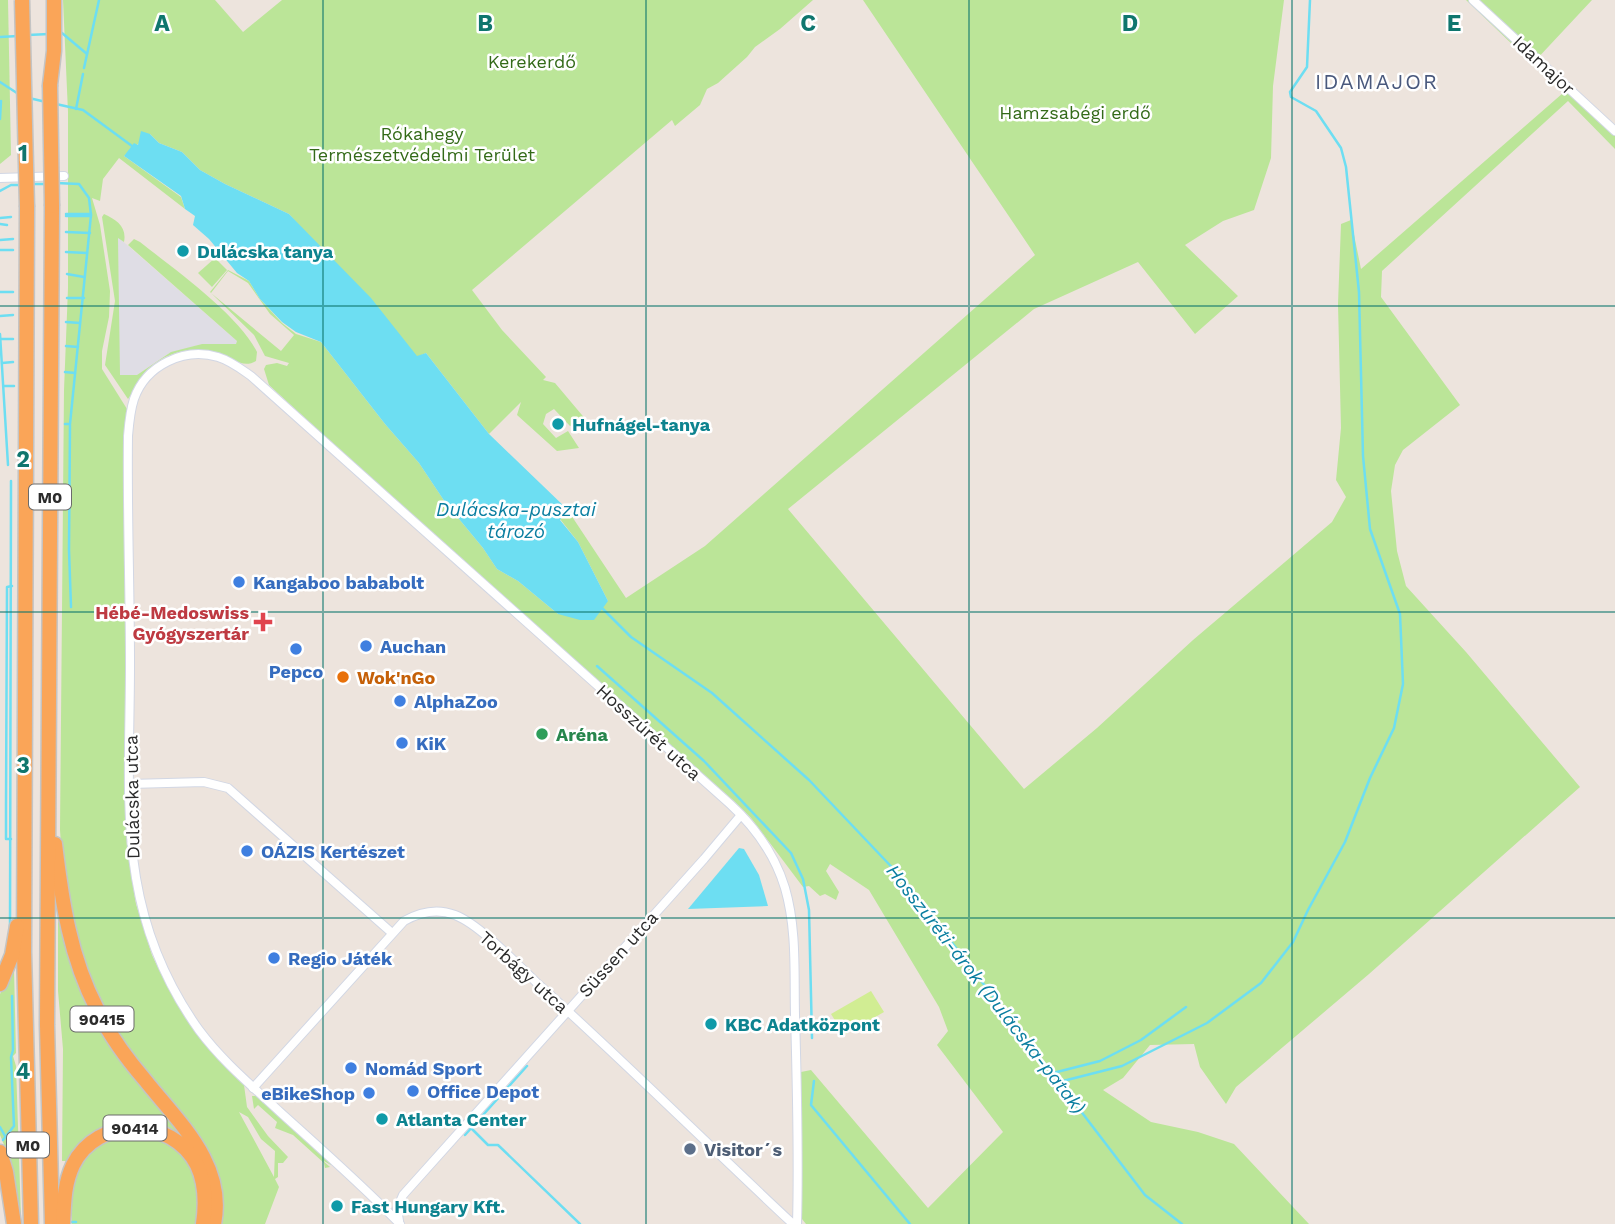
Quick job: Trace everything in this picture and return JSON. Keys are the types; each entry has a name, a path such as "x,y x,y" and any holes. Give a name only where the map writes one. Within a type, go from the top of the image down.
{"highway":[{"name":"M0","path":"22,0 27,207 25,1065 31,1224"},
{"name":"M0","path":"46,0 52,206 47,787 47,1064 52,1224"},
{"path":"50,85 54,51 54,0"},
{"name":"90415","path":"47,787 63,905 80,971 98,1012 127,1058 203,1153 216,1191 214,1224"},
{"path":"0,984 15,940 25,838"},
{"name":"90414","path":"62,1224 67,1182 79,1155 94,1140 105,1134 130,1128 156,1131 169,1136 193,1159 204,1189 203,1224"},
{"path":"0,1152 6,1172 13,1224"}],"street":[{"name":"Idamajor","path":"1473,0 1615,131"},
{"path":"0,177 64,176"},
{"name":"Dulácska utca","path":"240,368 217,357 196,354 177,358 160,366 147,377 132,404 128,449 129,821 136,887 152,944 166,976 198,1029 220,1056 253,1088 400,1224"},
{"name":"Hosszúrét utca","path":"240,368 265,387 741,815 761,839 778,868 792,925 797,1107 795,1224"},
{"path":"130,784 204,782 228,788 392,933"},
{"name":"Süssen utca","path":"400,1224 397,1209 403,1195 713,850 741,815"},
{"name":"Torbágy utca","path":"253,1088 404,921 430,911 457,915 486,937 568,1010 795,1224"}],"shaded area":[{"path":"118,237 237,341 236,344 202,344 168,354 137,375 119,375"}],"green space":[{"path":"0,0 8,0 11,155 0,164"},
{"path":"63,0 215,0 243,32 282,0 813,0 755,47 718,83 707,89 700,105 675,126 672,120 472,290 502,330 546,377 543,380 555,383 587,421 570,426 554,409 546,414 543,424 556,438 568,431 579,448 557,451 517,415 521,402 489,434 426,353 417,357 289,214 200,170 182,152 159,143 150,134 124,156 181,197 185,209 119,158 103,179 100,201 92,198 100,225 110,291 102,369 127,409 124,435 126,822 127,849 136,904 152,955 168,988 198,1035 244,1085 247,1107 268,1136 288,1157 283,1163 278,1163 278,1177 275,1179 279,1187 265,1224 219,1224 221,1202 141,1066 113,1027 88,979 64,889 60,830 68,112","holes":["239,1112 248,1117 261,1139 275,1151 274,1177"]},
{"name":"Hamzsabégi erdő","path":"863,0 1284,0 1273,86 1271,158 1254,210 1223,221 1185,245 1238,296 1195,334 1138,262 1034,309 788,509 1024,789 1332,522 1346,497 1336,480 1341,428 1338,304 1341,224 1351,220 1361,269 1563,93 1466,0 1592,0 1535,61 1615,136 1615,149 1568,101 1382,271 1381,297 1460,405 1403,450 1395,465 1391,491 1397,551 1406,586 1466,652 1580,787 1369,974 1236,1087 1226,1104 1200,1067 1194,1044 1150,1045 1123,1078 1103,1090 1151,1122 1198,1132 1234,1144 1309,1224 806,1224 802,1219 801,1072 811,1070 928,1208 1003,1132 937,1045 948,1031 939,1007 869,890 830,864 826,871 839,892 836,900 825,894 820,896 809,886 803,887 751,818 735,802 428,531 269,385 264,369 266,365 277,363 287,366 289,363 265,356 254,335 211,293 210,292 228,270 249,281 260,299 296,334 321,342 419,463 445,502 497,569 518,581 558,614 608,601 578,542 560,519 567,509 626,598 705,546 1035,255","holes":["228,271 248,283 270,314 294,335 281,351 211,293"]},
{"path":"104,214 120,225 125,237 124,242 118,238 120,375 137,375 171,352 202,344 236,344 237,341 128,245 134,239 187,279 236,323 257,352 256,361 247,364 212,351 183,351 164,358 148,369 128,399 105,365 115,301 102,217"},
{"path":"215,258 227,270 212,287 198,273"},
{"path":"58,920 79,984 180,1136 146,1123 117,1122 91,1134 66,1161 62,1161 63,1049 58,991"},
{"path":"14,969 16,1053 13,1056 16,1066 21,1218 18,1218 7,1152 0,1135 0,994"},
{"path":"871,991 884,1012 844,1035 831,1014"},
{"path":"252,1096 256,1096 330,1163 331,1165 322,1160 330,1167 325,1168 324,1163 293,1135 275,1128 277,1122 258,1105 254,1109"},
{"path":"144,1133 178,1149 198,1180 198,1224 72,1224 71,1187 85,1155 111,1136"}],"water":[{"name":"Dulácska-pusztai tározó","path":"141,131 150,134 159,143 182,152 200,170 289,214 371,298 417,356 426,353 489,434 567,509 560,520 578,542 608,601 594,620 580,620 558,614 518,581 497,569 445,502 419,463 321,342 296,332 282,322 260,299 249,281 237,273 209,239 193,225 195,216 185,209 181,196 124,156 134,143 138,145"},
{"path":"739,848 744,849 759,875 768,906 688,909"}],"waterway":[{"path":"84,68 99,0"},
{"path":"1059,1082 1122,1066 1207,1023 1261,983 1293,942 1345,842 1370,778 1394,728 1403,684 1400,614 1370,529 1363,456 1359,292 1346,167 1341,148 1316,111 1291,97 1290,92 1307,67 1310,0"},
{"path":"59,33 87,54"},
{"path":"28,35 49,34"},
{"path":"0,37 18,36"},
{"path":"76,109 83,74"},
{"name":"Hosszúréti-árok (Dulácska-patak)","path":"0,82 20,95"},
{"name":"Hosszúréti-árok (Dulácska-patak)","path":"29,98 46,102"},
{"path":"0,119 1,101"},
{"name":"Hosszúréti-árok (Dulácska-patak)","path":"56,104 83,110 132,146"},
{"path":"56,183 79,184 89,198 91,215 70,424 65,424"},
{"path":"32,184 46,184"},
{"path":"0,191 11,185 22,185"},
{"path":"66,214 91,214"},
{"path":"66,216 91,216"},
{"path":"0,218 11,217"},
{"path":"0,224 7,225"},
{"path":"66,232 90,233"},
{"path":"0,240 13,239"},
{"path":"0,250 13,250"},
{"path":"66,252 87,253"},
{"path":"67,274 84,277"},
{"path":"0,292 13,292"},
{"path":"67,298 84,298"},
{"path":"0,316 13,315"},
{"path":"66,322 80,323"},
{"path":"0,334 8,465"},
{"path":"0,339 13,339"},
{"path":"66,346 78,347"},
{"path":"2,363 13,362"},
{"path":"65,372 75,373"},
{"path":"4,386 14,386"},
{"path":"70,425 71,607"},
{"path":"10,928 11,481"},
{"path":"11,839 6,839 6,806 7,587 12,586"},
{"name":"Hosszúréti-árok (Dulácska-patak)","path":"602,608 631,637 712,693 809,780 904,880 1145,1195 1182,1224"},
{"path":"597,666 704,761 791,853 803,879 809,910 812,1038"},
{"path":"3,1140 14,1126 12,996"},
{"path":"1053,1073 1100,1061 1141,1040 1186,1007"},
{"path":"465,1135 527,1066"},
{"path":"814,1081 811,1105 910,1224"},
{"path":"0,1127 5,1136"},
{"path":"471,1128 488,1145 498,1145 580,1224"},
{"path":"67,1222 76,1222"}],"place":[{"name":"Dulácska tanya","path":"183,251"},
{"name":"Hufnágel-tanya","path":"558,424"},
{"name":"Kangaboo bababolt","path":"239,582"},
{"name":"Hébé-Medoswiss Gyógyszertár","path":"263,622"},
{"name":"Auchan","path":"366,646"},
{"name":"Pepco","path":"296,649"},
{"name":"Wok'nGo","path":"343,677"},
{"name":"AlphaZoo","path":"400,701"},
{"name":"Aréna","path":"542,734"},
{"name":"KiK","path":"402,743"},
{"name":"OÁZIS Kertészet","path":"247,851"},
{"name":"Regio Játék","path":"274,958"},
{"name":"KBC Adatközpont","path":"711,1024"},
{"name":"Nomád Sport","path":"351,1068"},
{"name":"Office Depot","path":"413,1091"},
{"name":"eBikeShop","path":"369,1093"},
{"name":"Atlanta Center","path":"382,1119"},
{"name":"Visitor´s","path":"690,1149"},
{"name":"Fast Hungary Kft.","path":"337,1206"}],"district":[{"name":"IDAMAJOR","path":"1377,81"}],"park label":[{"name":"Kerekerdő","path":"532,61"},
{"name":"Rókahegy Természetvédelmi Terület","path":"422,143"}]}
